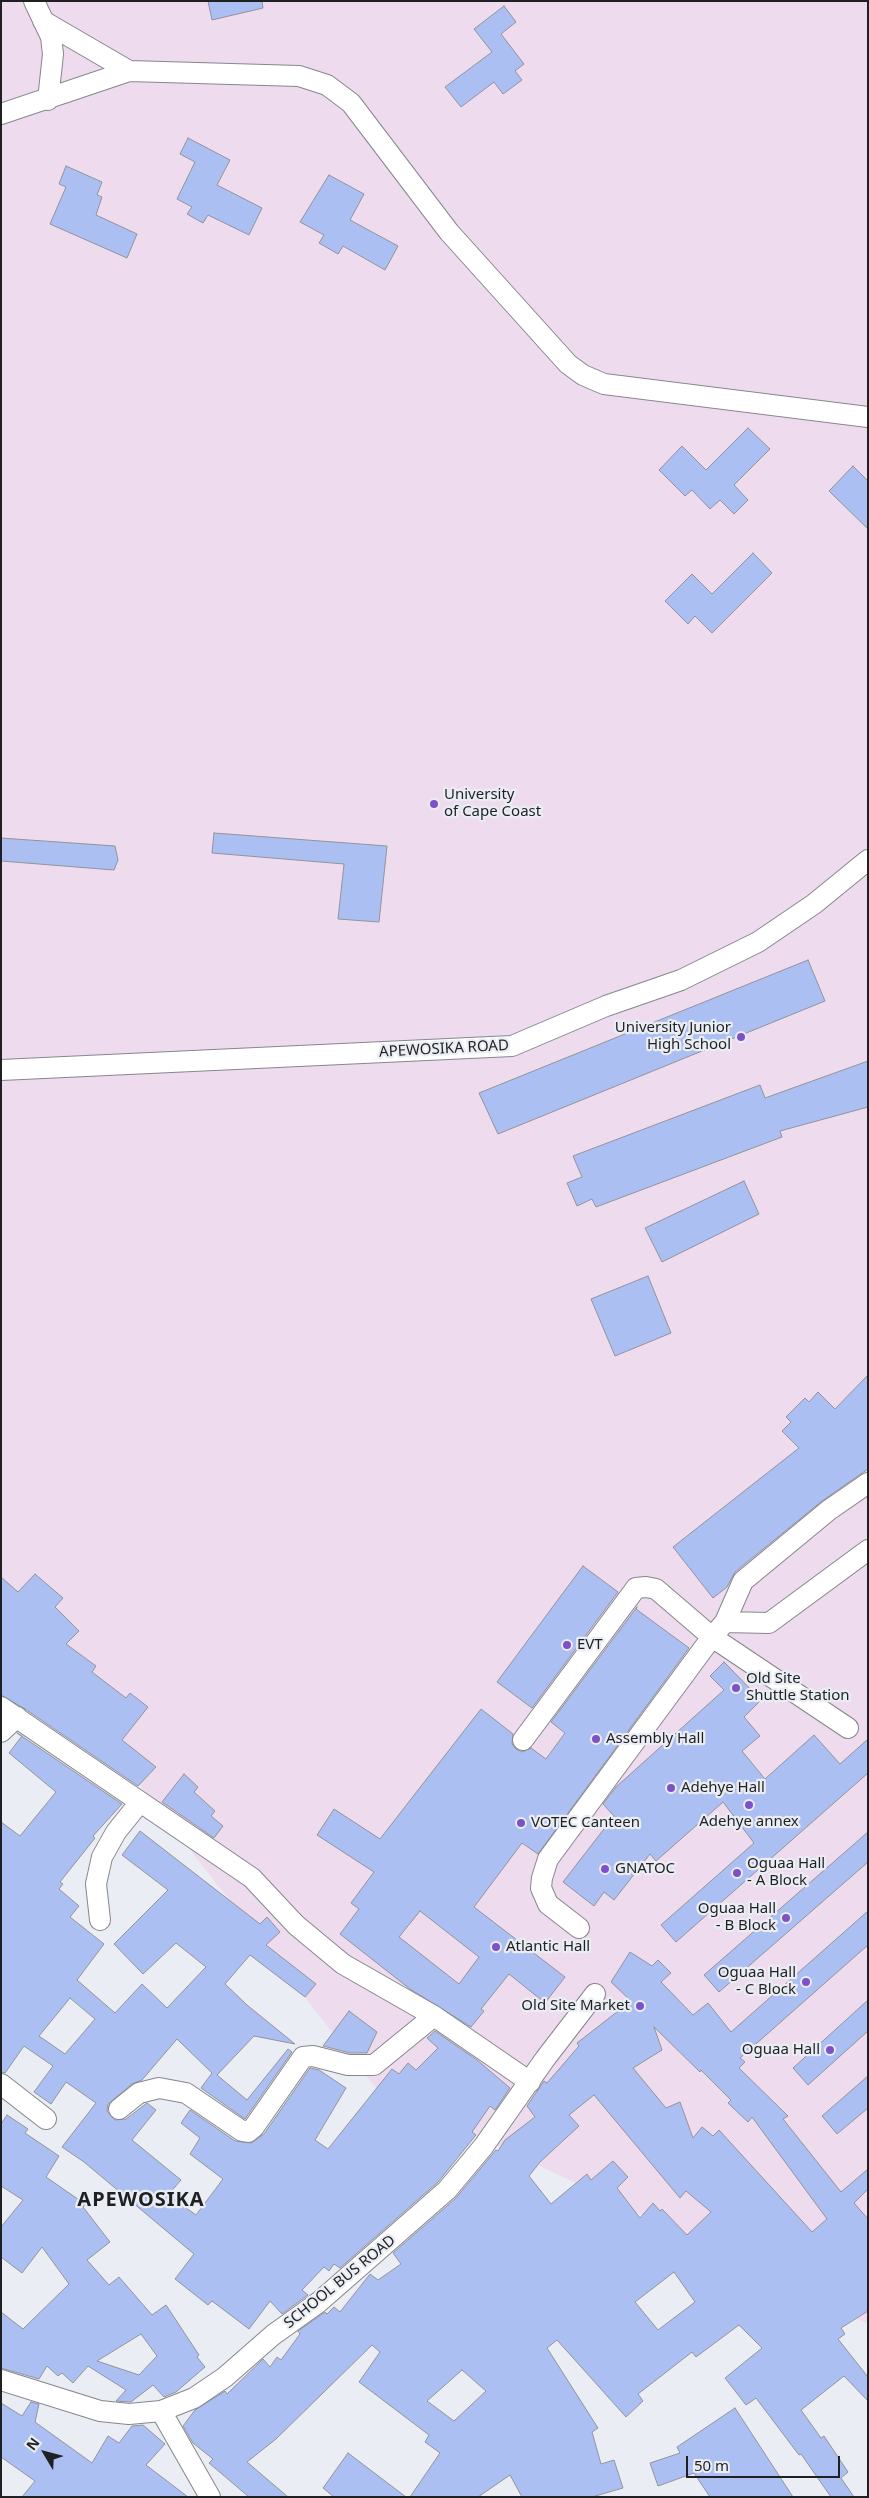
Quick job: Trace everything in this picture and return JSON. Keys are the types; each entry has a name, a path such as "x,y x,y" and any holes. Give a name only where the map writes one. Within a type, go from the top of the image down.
{"street":[{"path":"34,1 50,37 53,54 48,100"},
{"path":"43,21 129,71"},
{"path":"1,114 48,100 129,71 299,76 327,85 351,103 449,232 568,364 583,375 604,384 868,417"},
{"name":"APEWOSIKA ROAD","path":"1,1070 512,1046 606,1006 681,980 758,942 814,904 868,860"},
{"path":"580,1928 548,1904 541,1888 548,1860 719,1630 743,1581 829,1510 868,1483"},
{"path":"719,1630 769,1622 868,1550"},
{"path":"522,1740 636,1588 646,1587 656,1589 719,1630 848,1728"},
{"path":"1,1732 9,1712 252,1878 296,1925 343,1964 434,2016 530,2082"},
{"path":"100,1920 96,1884 102,1857 116,1832 140,1802"},
{"name":"SCHOOL BUS ROAD","path":"1,2380 100,2412 130,2414 161,2411 194,2398 225,2377 256,2349 319,2302 449,2188 483,2147 595,1994"},
{"path":"119,2109 139,2093 159,2088 186,2093 242,2131 248,2132 254,2127 303,2057 313,2056 348,2065 374,2065 434,2016"},
{"path":"1,2084 46,2119"},
{"path":"161,2411 210,2497"}],"shaded area":[{"name":"University of Cape Coast","path":"1,1 868,1 868,2324 374,2086 1,1607"}],"building":[{"path":"208,1 262,1 263,8 212,20"},
{"path":"504,6 516,22 501,34 524,64 515,71 522,80 503,94 494,82 461,107 445,87 492,52 474,29"},
{"path":"188,138 230,160 217,185 262,208 249,235 208,215 203,223 187,214 192,207 177,199 195,162 180,154"},
{"path":"66,166 102,182 97,195 102,197 96,215 137,234 127,258 50,224 66,187 59,184"},
{"path":"329,175 364,194 350,220 398,246 385,270 343,246 338,254 319,243 324,235 300,222"},
{"path":"748,428 770,449 734,485 748,500 734,514 720,500 710,509 692,490 685,496 659,470 682,446 706,470"},
{"path":"853,466 868,481 868,529 829,491"},
{"path":"753,553 772,573 712,633 695,616 688,624 665,601 692,574 712,594"},
{"path":"214,833 387,846 379,922 338,919 344,864 212,853"},
{"path":"1,838 115,846 118,860 114,870 1,861"},
{"path":"808,960 825,1001 498,1134 479,1093"},
{"path":"868,1061 868,1107 780,1131 782,1137 596,1207 592,1199 577,1206 567,1183 582,1177 573,1156 760,1085 765,1098"},
{"path":"744,1181 759,1214 662,1262 645,1228"},
{"path":"648,1276 671,1333 615,1356 591,1299"},
{"path":"868,1375 868,1469 822,1501 735,1572 727,1587 713,1598 673,1547 799,1448 782,1431 791,1422 786,1417 805,1398 809,1402 818,1392 835,1409"},
{"name":"EVT","path":"583,1566 618,1592 532,1708 497,1682"},
{"path":"35,1574 63,1598 55,1607 79,1631 66,1644 96,1666 92,1672 126,1698 130,1693 148,1707 122,1740 156,1767 138,1786 25,1709 1,1695 1,1577 18,1592"},
{"path":"637,1607 636,1609 689,1648 538,1854 522,1843 474,1907 565,1977 545,2003 509,1974 481,2009 484,2011 471,2027 410,1989 340,1934 359,1909 351,1903 374,1872 317,1835 334,1809 380,1839 481,1709 513,1734 512,1744 516,1749 522,1752 531,1748 546,1759 565,1733 551,1722","holes":["420,1911 479,1957 459,1984 399,1937"]},
{"path":"724,1662 761,1700 744,1717 760,1736 742,1751 765,1779 814,1735 840,1764 868,1739 868,1773 676,1942 661,1925 754,1843 723,1802 656,1861 650,1854 614,1900 604,1892 594,1906 563,1882 614,1816 603,1804 616,1787 724,1690 710,1676"},
{"path":"22,1736 122,1804 93,1836 95,1838 60,1882 63,1884 59,1889 79,1906 70,1917 104,1944 77,1980 115,2013 142,1984 167,2008 206,1967 176,1943 143,1974 114,1944 168,1890 122,1855 140,1831 260,1924 267,1917 280,1932 266,1945 316,1984 305,1997 250,1955 225,1984 247,2005 295,2044 254,2036 217,2075 247,2100 288,2049 292,2052 245,2119 201,2088 212,2073 177,2039 142,2080 132,2084 108,2104 107,2111 115,2120 126,2119 147,2103 156,2110 132,2140 181,2180 168,2195 196,2215 223,2179 190,2154 200,2138 181,2123 190,2110 235,2141 251,2143 264,2134 310,2068 319,2070 346,2088 315,2140 328,2149 392,2069 399,2074 408,2063 416,2070 438,2048 427,2038 435,2031 477,2060 510,2088 495,2110 490,2106 472,2132 476,2135 438,2182 340,2268 334,2264 329,2271 324,2267 302,2290 308,2295 282,2314 270,2301 249,2329 212,2301 208,2305 175,2279 194,2254 84,2162 62,2147 96,2103 66,2082 51,2104 34,2092 53,2066 24,2046 5,2073 1,2072 1,1822 20,1836 56,1792 9,1753","holes":["70,1998 95,2019 65,2054 39,2036"]},
{"path":"184,1774 198,1787 194,1792 215,1811 211,1816 223,1826 214,1838 162,1802"},
{"name":"Oguaa Hall - B Block","path":"868,1832 868,1862 719,1992 704,1975"},
{"path":"868,1911 868,1945 740,2058 745,2062 739,2068 788,2116 783,2119 841,2192 868,2169 868,2189 854,2203 868,2219 868,2311 841,2328 845,2334 838,2339 868,2377 868,2401 844,2376 801,2410 821,2438 824,2436 848,2472 841,2478 854,2497 831,2497 801,2454 799,2455 756,2398 746,2405 725,2378 762,2348 739,2325 696,2357 692,2352 638,2394 643,2401 626,2417 557,2340 547,2348 598,2428 592,2432 601,2464 614,2460 623,2488 592,2497 522,2497 510,2475 478,2497 410,2497 440,2453 425,2442 429,2435 359,2382 380,2352 372,2345 276,2439 247,2462 288,2497 249,2497 209,2463 213,2459 193,2443 183,2426 195,2410 225,2391 227,2394 263,2359 270,2367 277,2357 281,2360 300,2334 298,2331 325,2312 327,2314 334,2307 340,2312 370,2274 378,2280 401,2264 393,2253 455,2199 496,2150 498,2151 505,2140 535,2117 527,2106 544,2081 547,2083 579,2046 577,2043 631,2001 611,1982 630,1952 652,1966 658,1960 671,1973 661,1982 693,2015 708,2003 731,2032","holes":["654,2027 731,2100 728,2103 748,2122 752,2117 827,2219 812,2232 719,2130 713,2136 702,2127 693,2138 680,2102 666,2108 633,2068 662,2050","594,2095 680,2198 686,2191 711,2212 687,2235 662,2209 660,2211 653,2203 640,2218 617,2188 628,2177 613,2161 591,2180 587,2174 551,2204 529,2176 540,2162 579,2126 569,2115","674,2272 695,2302 658,2330 635,2302","462,2370 486,2391 454,2421 427,2401"]},
{"name":"Oguaa Hall","path":"868,2000 868,2031 808,2085 793,2068"},
{"path":"349,2011 377,2032 367,2053 350,2053 323,2046"},
{"name":"Oguaa Hall","path":"868,2076 868,2108 837,2134 822,2116"},
{"path":"7,2115 28,2129 25,2133 59,2156 46,2177 85,2204 83,2207 110,2242 87,2260 109,2285 119,2277 152,2315 166,2305 199,2355 197,2357 205,2367 176,2392 164,2397 153,2385 131,2402 116,2401 126,2390 88,2366 73,2383 62,2373 58,2376 47,2366 39,2379 1,2368 1,2312 23,2329 69,2284 42,2247 22,2273 1,2257 1,2227 23,2200 1,2186 1,2124","holes":["141,2334 157,2356 139,2375 97,2361"]},
{"path":"31,2402 39,2404 35,2422 92,2463 108,2436 119,2443 132,2426 143,2425 165,2444 146,2465 188,2497 22,2497 35,2481 1,2457 1,2403 22,2416"},
{"path":"735,2408 793,2497 710,2497 694,2473 658,2486 650,2463 680,2453 677,2447"},
{"path":"348,2453 406,2497 334,2497 323,2488"}],"place":[{"name":"University of Cape Coast","path":"434,804"},
{"name":"University Junior High School","path":"741,1037"},
{"name":"EVT","path":"567,1645"},
{"name":"Old Site Shuttle Station","path":"736,1688"},
{"name":"Assembly Hall","path":"596,1739"},
{"name":"Adehye Hall","path":"671,1788"},
{"name":"Adehye annex","path":"749,1805"},
{"name":"VOTEC Canteen","path":"521,1823"},
{"name":"GNATOC","path":"605,1869"},
{"name":"Oguaa Hall - A Block","path":"737,1873"},
{"name":"Oguaa Hall - B Block","path":"786,1918"},
{"name":"Atlantic Hall","path":"496,1947"},
{"name":"Oguaa Hall - C Block","path":"806,1982"},
{"name":"Old Site Market","path":"640,2006"},
{"name":"Oguaa Hall","path":"830,2050"}],"district":[{"name":"APEWOSIKA","path":"141,2200"}]}
